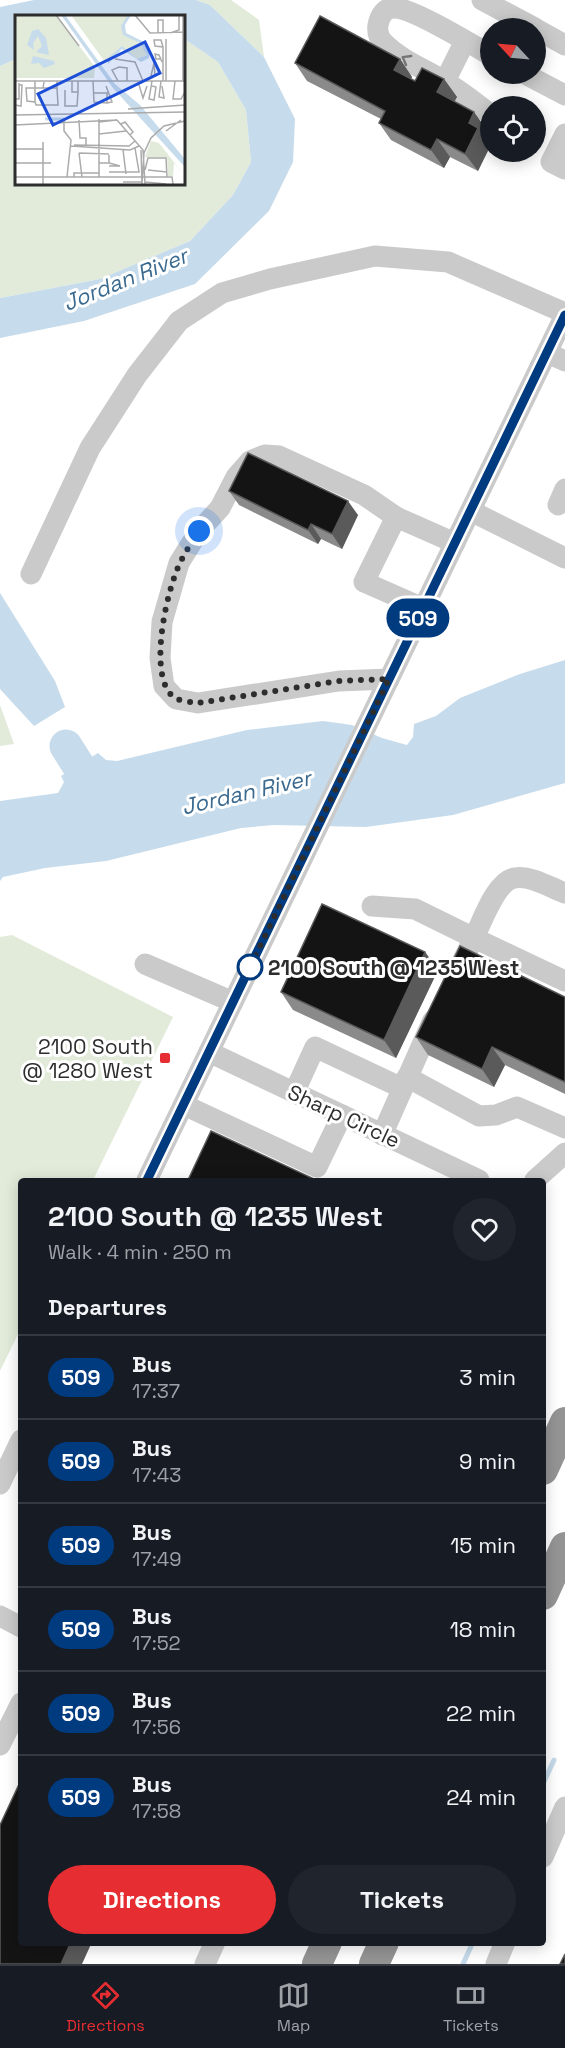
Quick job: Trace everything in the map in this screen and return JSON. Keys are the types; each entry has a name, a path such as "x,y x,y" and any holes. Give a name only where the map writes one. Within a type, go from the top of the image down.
{"highway":[{"path":"546,1463 565,1422"},
{"path":"546,1588 565,1547"},
{"path":"317,1964 325,1946"},
{"path":"374,1964 382,1946"}],"street":[{"path":"486,1 516,18"},
{"path":"480,49 415,14 398,8 388,9 381,15 377,27 378,36 384,43 445,81 480,107"},
{"path":"546,35 565,45"},
{"path":"445,81 465,41"},
{"path":"544,84 565,95"},
{"path":"551,160 565,134"},
{"path":"31,574 90,448 137,375 179,321 222,293 270,279 375,256 448,262 565,314 556,357 455,543 148,1178"},
{"path":"389,679 339,681 198,703 176,699 164,686 160,658 162,622 180,563 199,531 220,508 236,477 250,460 265,455 279,456 364,495 396,517 455,543"},
{"path":"471,512 565,558"},
{"path":"396,517 364,582 423,608"},
{"path":"382,1135 442,1002 500,886 514,878 528,879 565,893"},
{"path":"372,906 415,909 565,981"},
{"path":"145,964 233,1002"},
{"path":"294,1093 315,1047 479,1116 496,1114 517,1107 565,1128"},
{"name":"Sharp Circle","path":"209,1052 475,1178"},
{"path":"184,1105 317,1167 342,1115"},
{"path":"537,1178 565,1153"},
{"path":"8,1483 18,1450"},
{"path":"0,1616 18,1625"},
{"path":"0,1745 18,1709"},
{"path":"546,1850 565,1807"},
{"path":"206,1964 213,1946"},
{"path":"496,1964 503,1946"}],"green space":[{"path":"196,0 231,0 259,20 264,57 210,5"},
{"path":"184,39 218,62 246,110 251,162 233,195 190,241 100,279 0,298 0,66 15,59 15,184 184,184"},
{"path":"0,705 14,744 0,746"},
{"path":"12,935 173,1017 94,1178 18,1178 18,1334 0,1371 0,937"}],"water":[{"path":"34,0 196,0 210,5 264,57 295,119 293,162 269,211 195,284 84,321 0,338 0,298 100,279 190,241 233,195 251,162 246,110 218,62 184,39 184,15 15,15 15,59 0,66 0,7"},
{"path":"0,593 55,681 65,707 34,726 0,689"},
{"path":"565,660 565,783 453,815 366,827 274,825 241,828 106,861 45,868 3,877 0,881 0,801 58,793 64,782 61,776 98,753 106,760 117,761 247,730 323,721 352,725 382,738 407,745 413,737 414,724 436,716 460,698 520,674"}],"building":[{"path":"320,16 400,59 394,70 415,81 422,68 444,79 437,92 474,112 469,123 478,128 465,154 437,139 431,150 379,123 385,111 295,63"},
{"path":"248,453 348,501 332,534 311,524 308,530 229,491"},
{"path":"322,904 425,952 384,1040 281,992"},
{"path":"460,946 565,997 565,1082 492,1047 482,1069 416,1037"},
{"path":"211,1131 312,1178 189,1178"},
{"path":"18,1786 18,1946 69,1946 61,1964 0,1964 0,1825"},
{"path":"565,1954 565,1964 560,1964"}],"waterway":[{"name":"Jordan River","path":"66,746 78,765 107,800"},
{"path":"546,1777 554,1760"},
{"path":"463,1964 471,1946"}],"bus line":[{"name":"509","path":"148,1178 565,315"}],"place":[{"name":"2100 South @ 1235 West","path":"250,967"},
{"name":"2100 South @ 1280 West","path":"165,1058"}],"route":[{"path":"199,531 180,563 162,622 160,658 164,686 176,699 198,703 339,681 389,679 250,967"}]}
